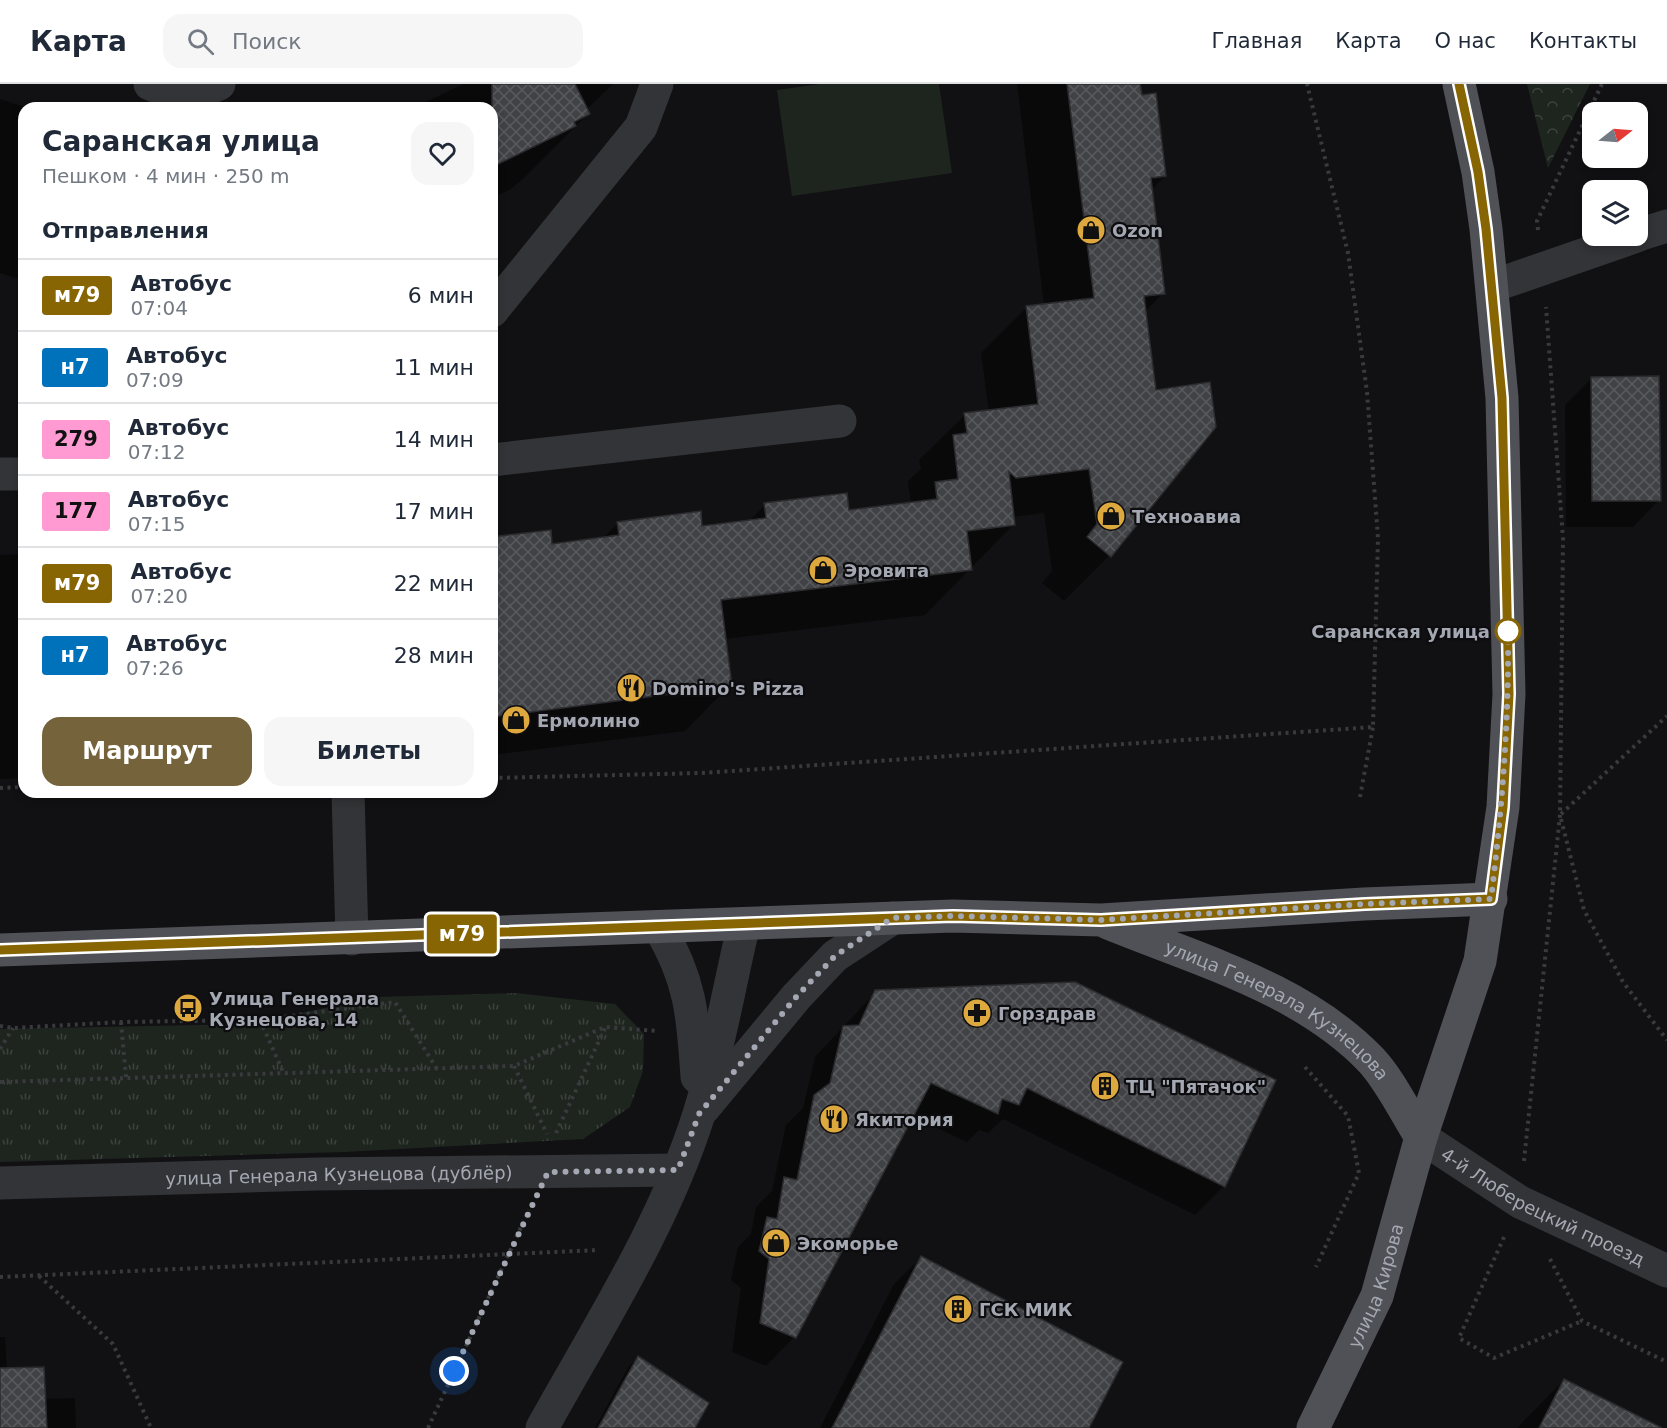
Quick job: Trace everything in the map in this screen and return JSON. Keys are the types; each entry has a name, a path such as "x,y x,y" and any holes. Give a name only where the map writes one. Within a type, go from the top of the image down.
{"main road":[{"path":"1422,1137 1480,961 1503,807 1509,694 1502,398 1493,286 1478,172 1459,84"},
{"name":"улица Генерала Кузнецова","path":"0,950 953,916 1101,920 1491,899"},
{"name":"улица Генерала Кузнецова","path":"1101,920 1287,996 1296,1002 1332,1027 1372,1061 1422,1137"},
{"name":"улица Кирова","path":"1313,1428 1377,1296 1422,1137"}],"street":[{"path":"150,84 184,99 219,84"},
{"path":"498,304 641,127 657,84"},
{"path":"1648,232 1667,226"},
{"path":"1493,286 1607,246"},
{"path":"498,459 840,421"},
{"path":"0,474 18,474"},
{"path":"348,798 351,939"},
{"path":"699,1114 797,996 835,956 892,918"},
{"path":"542,1428 641,1249 678,1170 699,1114 744,924"},
{"path":"658,927 678,961 690,998 695,1034 699,1114"},
{"name":"4-й Люберецкий проезд","path":"1422,1137 1520,1202 1667,1271"},
{"name":"улица Генерала Кузнецова (дублёр)","path":"0,1183 318,1174 678,1170"}],"path":[{"path":"1307,84 1348,253 1367,392 1378,538 1373,727 1360,797"},
{"path":"1563,539 1560,815 1520,1202 1459,1338 1494,1358 1582,1321"},
{"path":"1560,815 1667,716"},
{"path":"498,778 702,773 1373,727"},
{"path":"0,788 18,787"},
{"path":"1560,815 1584,910 1623,982 1667,1040"},
{"path":"0,1026 13,1028 121,1022 260,1020 395,1002 436,1069"},
{"path":"260,1020 285,1074"},
{"path":"121,1022 126,1077"},
{"path":"0,1049 13,1028"},
{"path":"0,1082 514,1066 605,1028 552,1142 514,1066"},
{"path":"1305,1067 1348,1116 1359,1173 1316,1267"},
{"path":"428,1428 508,1252 548,1172"},
{"path":"1520,1202 1582,1321 1667,1362"},
{"path":"0,1277 508,1252 641,1249"},
{"path":"39,1276 113,1344 151,1428"}],"green space":[{"path":"820,84 939,84 952,173 792,196 777,90"},
{"path":"1527,84 1590,84 1548,168"},
{"path":"516,993 615,1004 644,1034 643,1071 630,1107 583,1139 344,1152 0,1162 0,1029 251,1024 376,997"}],"building":[{"path":"492,84 575,84 590,114 574,122 576,126 498,164 498,102 492,102"},
{"path":"1067,84 1140,84 1142,95 1156,93 1166,176 1151,178 1165,294 1144,296 1156,390 1210,382 1216,427 1111,557 1087,537 1097,524 1089,469 1016,478 1009,472 1015,525 967,531 972,570 721,600 732,686 498,716 498,536 551,530 552,544 619,535 617,522 701,511 702,526 766,518 764,503 847,493 849,510 937,499 935,482 958,479 953,435 967,433 964,413 1038,404 1026,306 1094,298"},
{"path":"1659,376 1661,501 1592,501 1591,377"},
{"name":"ТЦ \"Пятачок\"","path":"1075,982 1276,1080 1225,1187 1027,1088 1019,1105 1002,1099 998,1114 931,1083 796,1338 760,1323 769,1259 759,1251 767,1217 777,1219 784,1177 797,1180 814,1095 830,1083 843,1026 859,1025 875,990"},
{"name":"ГСК МИК","path":"921,1256 1123,1362 1089,1428 832,1428"},
{"path":"638,1356 709,1403 695,1428 598,1428"},
{"path":"44,1367 47,1428 0,1428 0,1368"},
{"path":"1564,1379 1662,1428 1539,1428"}],"bus line":[{"name":"м79","path":"0,950 953,916 1101,920 1491,899 1503,807 1509,694 1502,398 1486,229 1478,172 1459,84"}],"place":[{"name":"Ozon","path":"1091,230"},
{"name":"Техноавиа","path":"1111,516"},
{"name":"Эровита","path":"823,570"},
{"name":"Саранская улица","path":"1508,631"},
{"name":"Domino's Pizza","path":"631,688"},
{"name":"Ермолино","path":"516,720"},
{"name":"Улица Генерала Кузнецова, 14","path":"188,1008"},
{"name":"Горздрав","path":"977,1013"},
{"name":"ТЦ \"Пятачок\"","path":"1105,1086"},
{"name":"Якитория","path":"834,1119"},
{"name":"Экоморье","path":"776,1243"},
{"name":"ГСК МИК","path":"958,1309"}],"route":[{"path":"454,1371 508,1252 548,1172 678,1170 699,1114 797,996 835,956 892,918 953,916 1101,920 1491,899 1503,807 1509,694 1508,631"}]}
